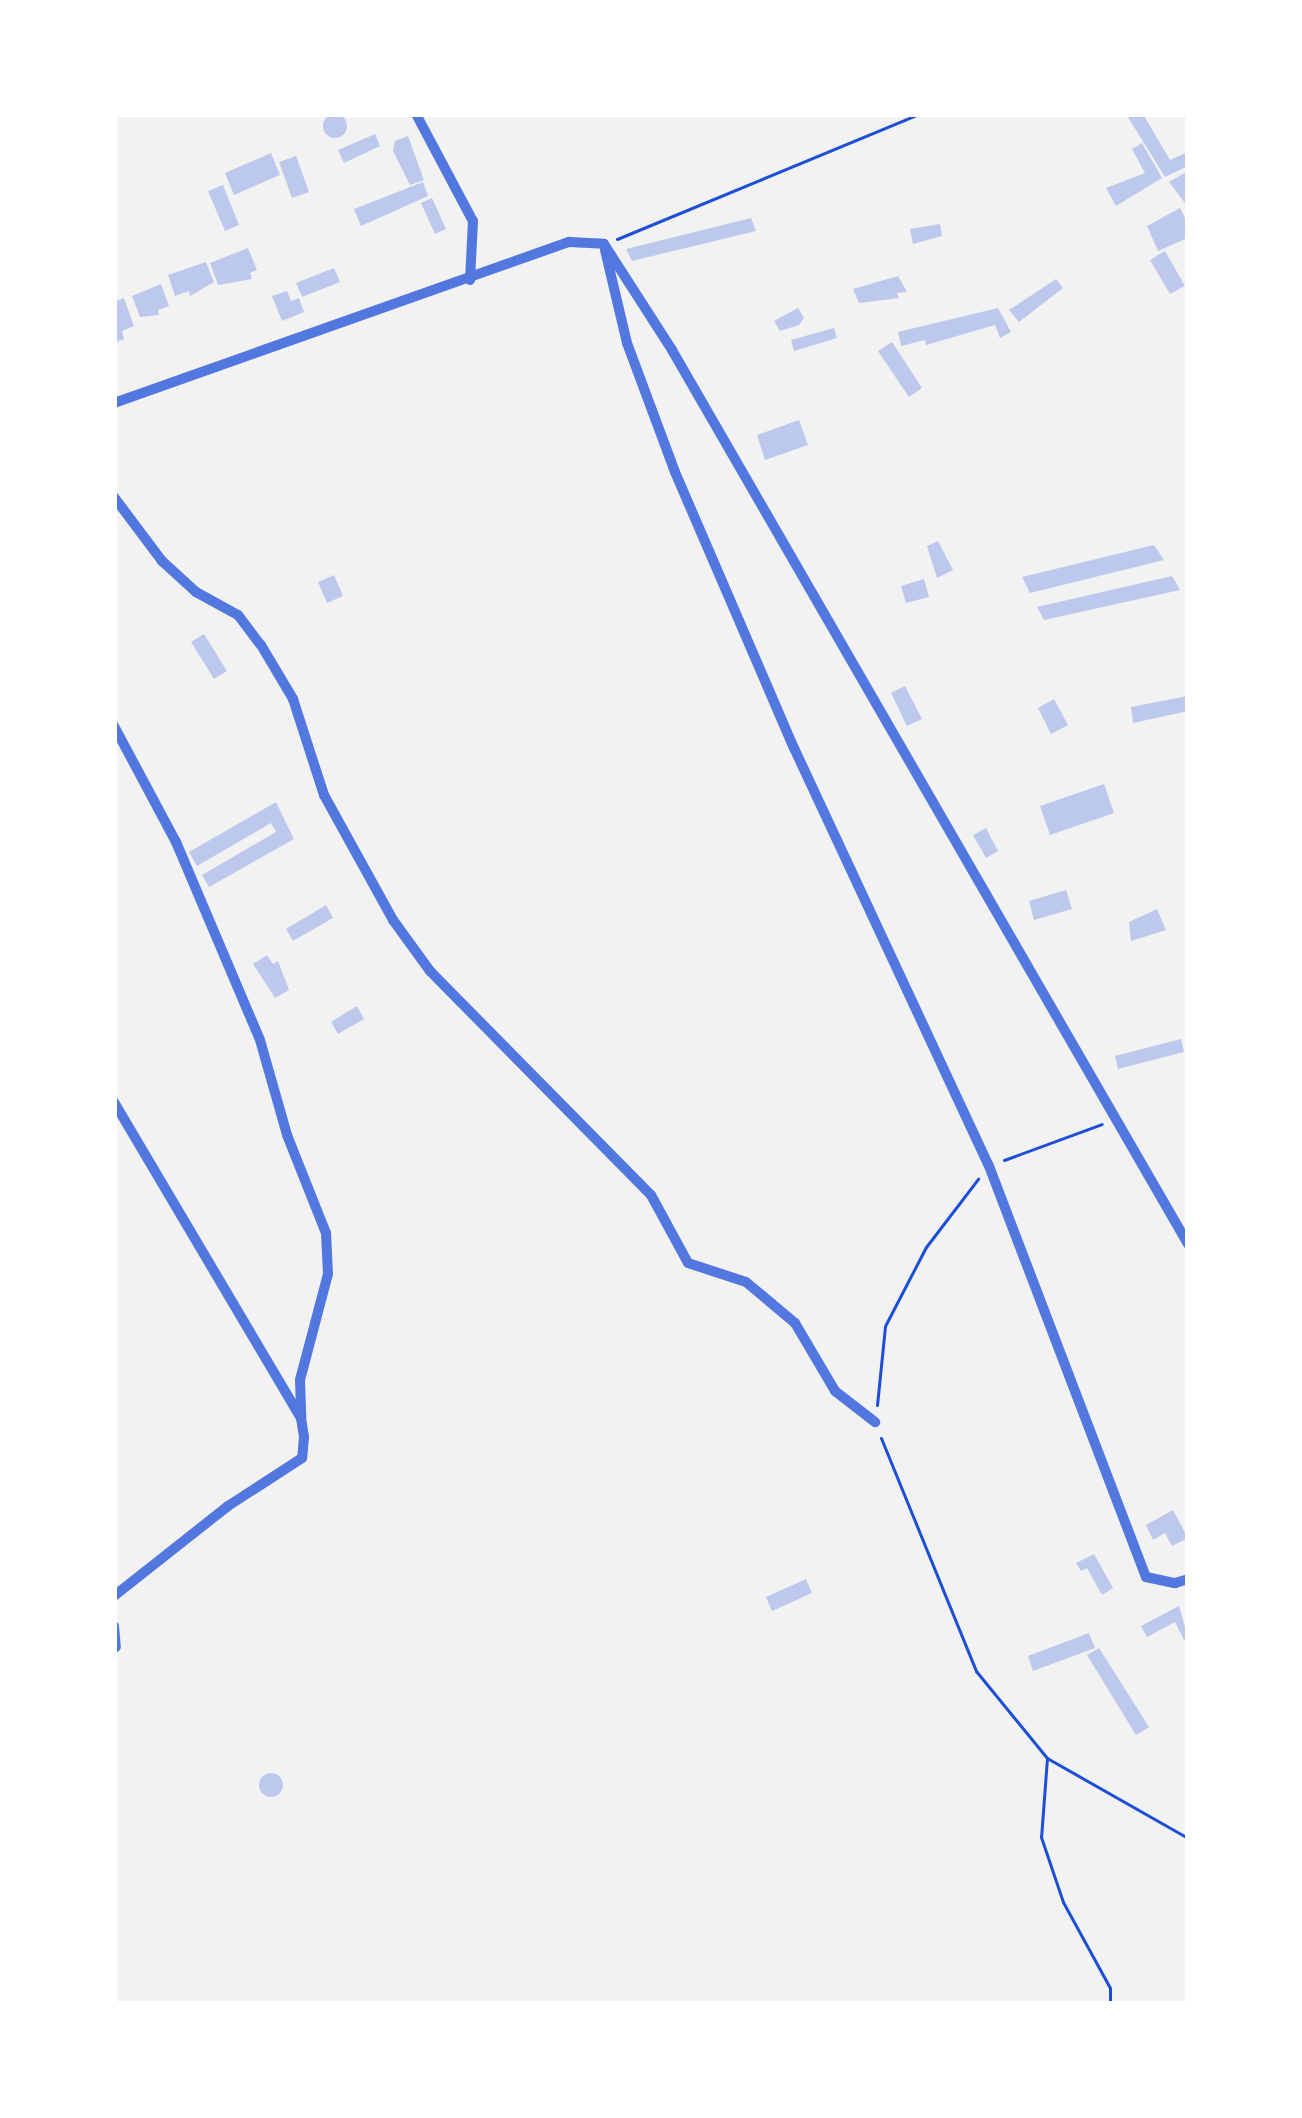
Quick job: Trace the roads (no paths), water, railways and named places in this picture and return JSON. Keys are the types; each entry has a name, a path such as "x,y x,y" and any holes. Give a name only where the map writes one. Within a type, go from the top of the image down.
{"street":[{"path":"416,114 473,221 470,280"},
{"path":"114,403 348,316 470,280 569,242 604,244"},
{"path":"604,244 671,350 1188,1244"},
{"path":"604,244 627,343 675,472 794,748 989,1166 1146,1577 1175,1583 1188,1579"},
{"path":"114,497 162,561 196,592 238,615 261,645 292,699 324,795 394,920 430,971 651,1195 688,1263 746,1282 794,1323 835,1391 875,1422"},
{"path":"114,726 176,842 260,1040 287,1136 326,1234 328,1274 300,1380 302,1458 228,1506 114,1596"},
{"path":"114,1102 302,1418"},
{"path":"114,1626 116,1647"}]}
